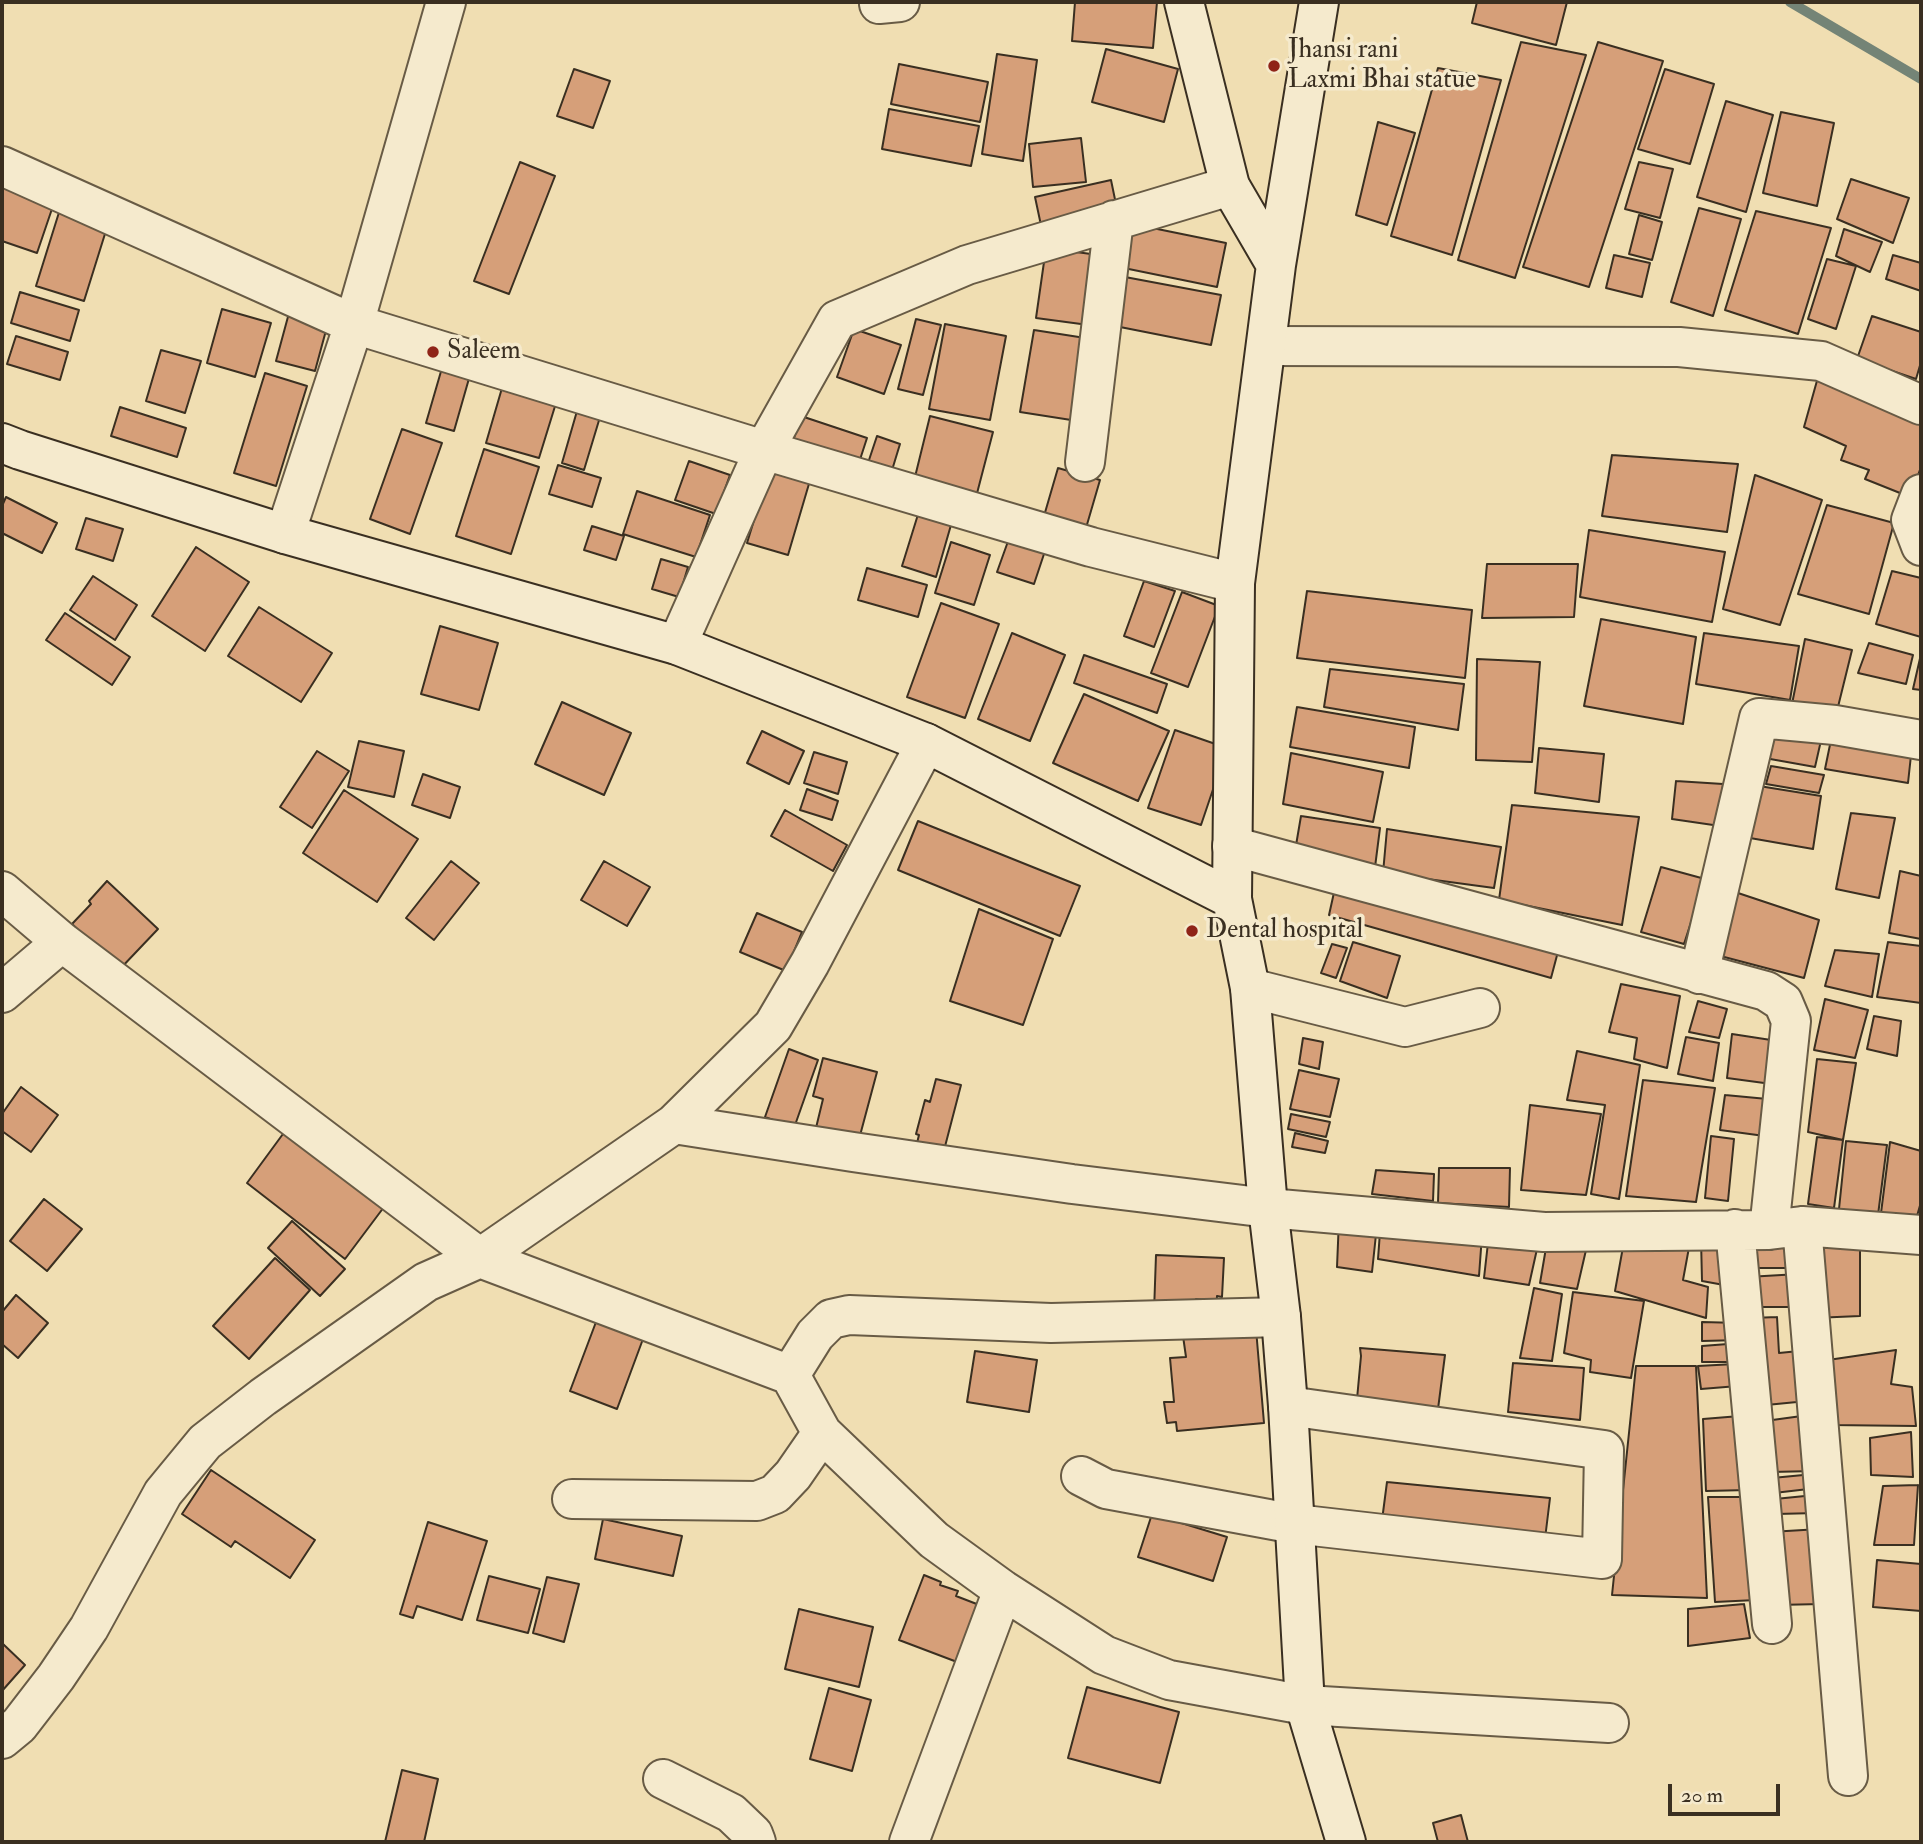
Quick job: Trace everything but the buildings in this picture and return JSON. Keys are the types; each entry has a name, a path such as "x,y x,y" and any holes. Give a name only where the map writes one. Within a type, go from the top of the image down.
{"street":[{"path":"285,534 354,324 446,2"},
{"path":"1184,2 1230,186 1276,265"},
{"path":"1319,2 1276,265 1236,583 1232,846 1233,899 1250,988 1268,1208 1281,1317 1305,1705 1346,1842"},
{"path":"2,166 354,324 1091,547 1236,583"},
{"path":"677,645 764,450 836,320 967,265 1230,186"},
{"path":"1085,462 1114,220"},
{"path":"1266,346 1679,347 1821,361 1921,405"},
{"path":"2,443 285,534 677,645 926,743 1233,899"},
{"path":"1921,494 1911,520 1921,546"},
{"path":"1699,974 1759,718 1835,725 1921,740"},
{"path":"2,1739 19,1725 89,1628 163,1493 205,1441 426,1282 480,1258 674,1124 773,1026 810,963 926,743"},
{"path":"1232,846 1766,990 1783,1002 1791,1021 1768,1228 1772,1624"},
{"path":"2,891 62,942 480,1258 790,1375 822,1433 934,1540 1003,1590 1104,1655 1169,1680 1305,1705 1609,1723"},
{"path":"2,993 62,942"},
{"path":"1250,988 1405,1027 1480,1008"},
{"path":"674,1124 1073,1184 1268,1208 1544,1232 1768,1228 1921,1235"},
{"path":"1768,1228 1848,1776"},
{"path":"790,1375 815,1335 831,1319 849,1315 1051,1323 1281,1317"},
{"path":"1081,1476 1106,1489 1295,1524 1602,1559 1604,1450 1288,1406"},
{"path":"572,1499 757,1501 775,1494 793,1475 822,1433"},
{"path":"909,1842 1003,1590"},
{"path":"663,1779 731,1813 753,1834 757,1842"}],"waterway":[{"path":"1790,2 1921,79"}],"place":[{"name":"Jhansi rani Laxmi Bhai statue","path":"1274,66"},
{"name":"Saleem","path":"433,352"},
{"name":"Dental hospital","path":"1192,931"}]}
